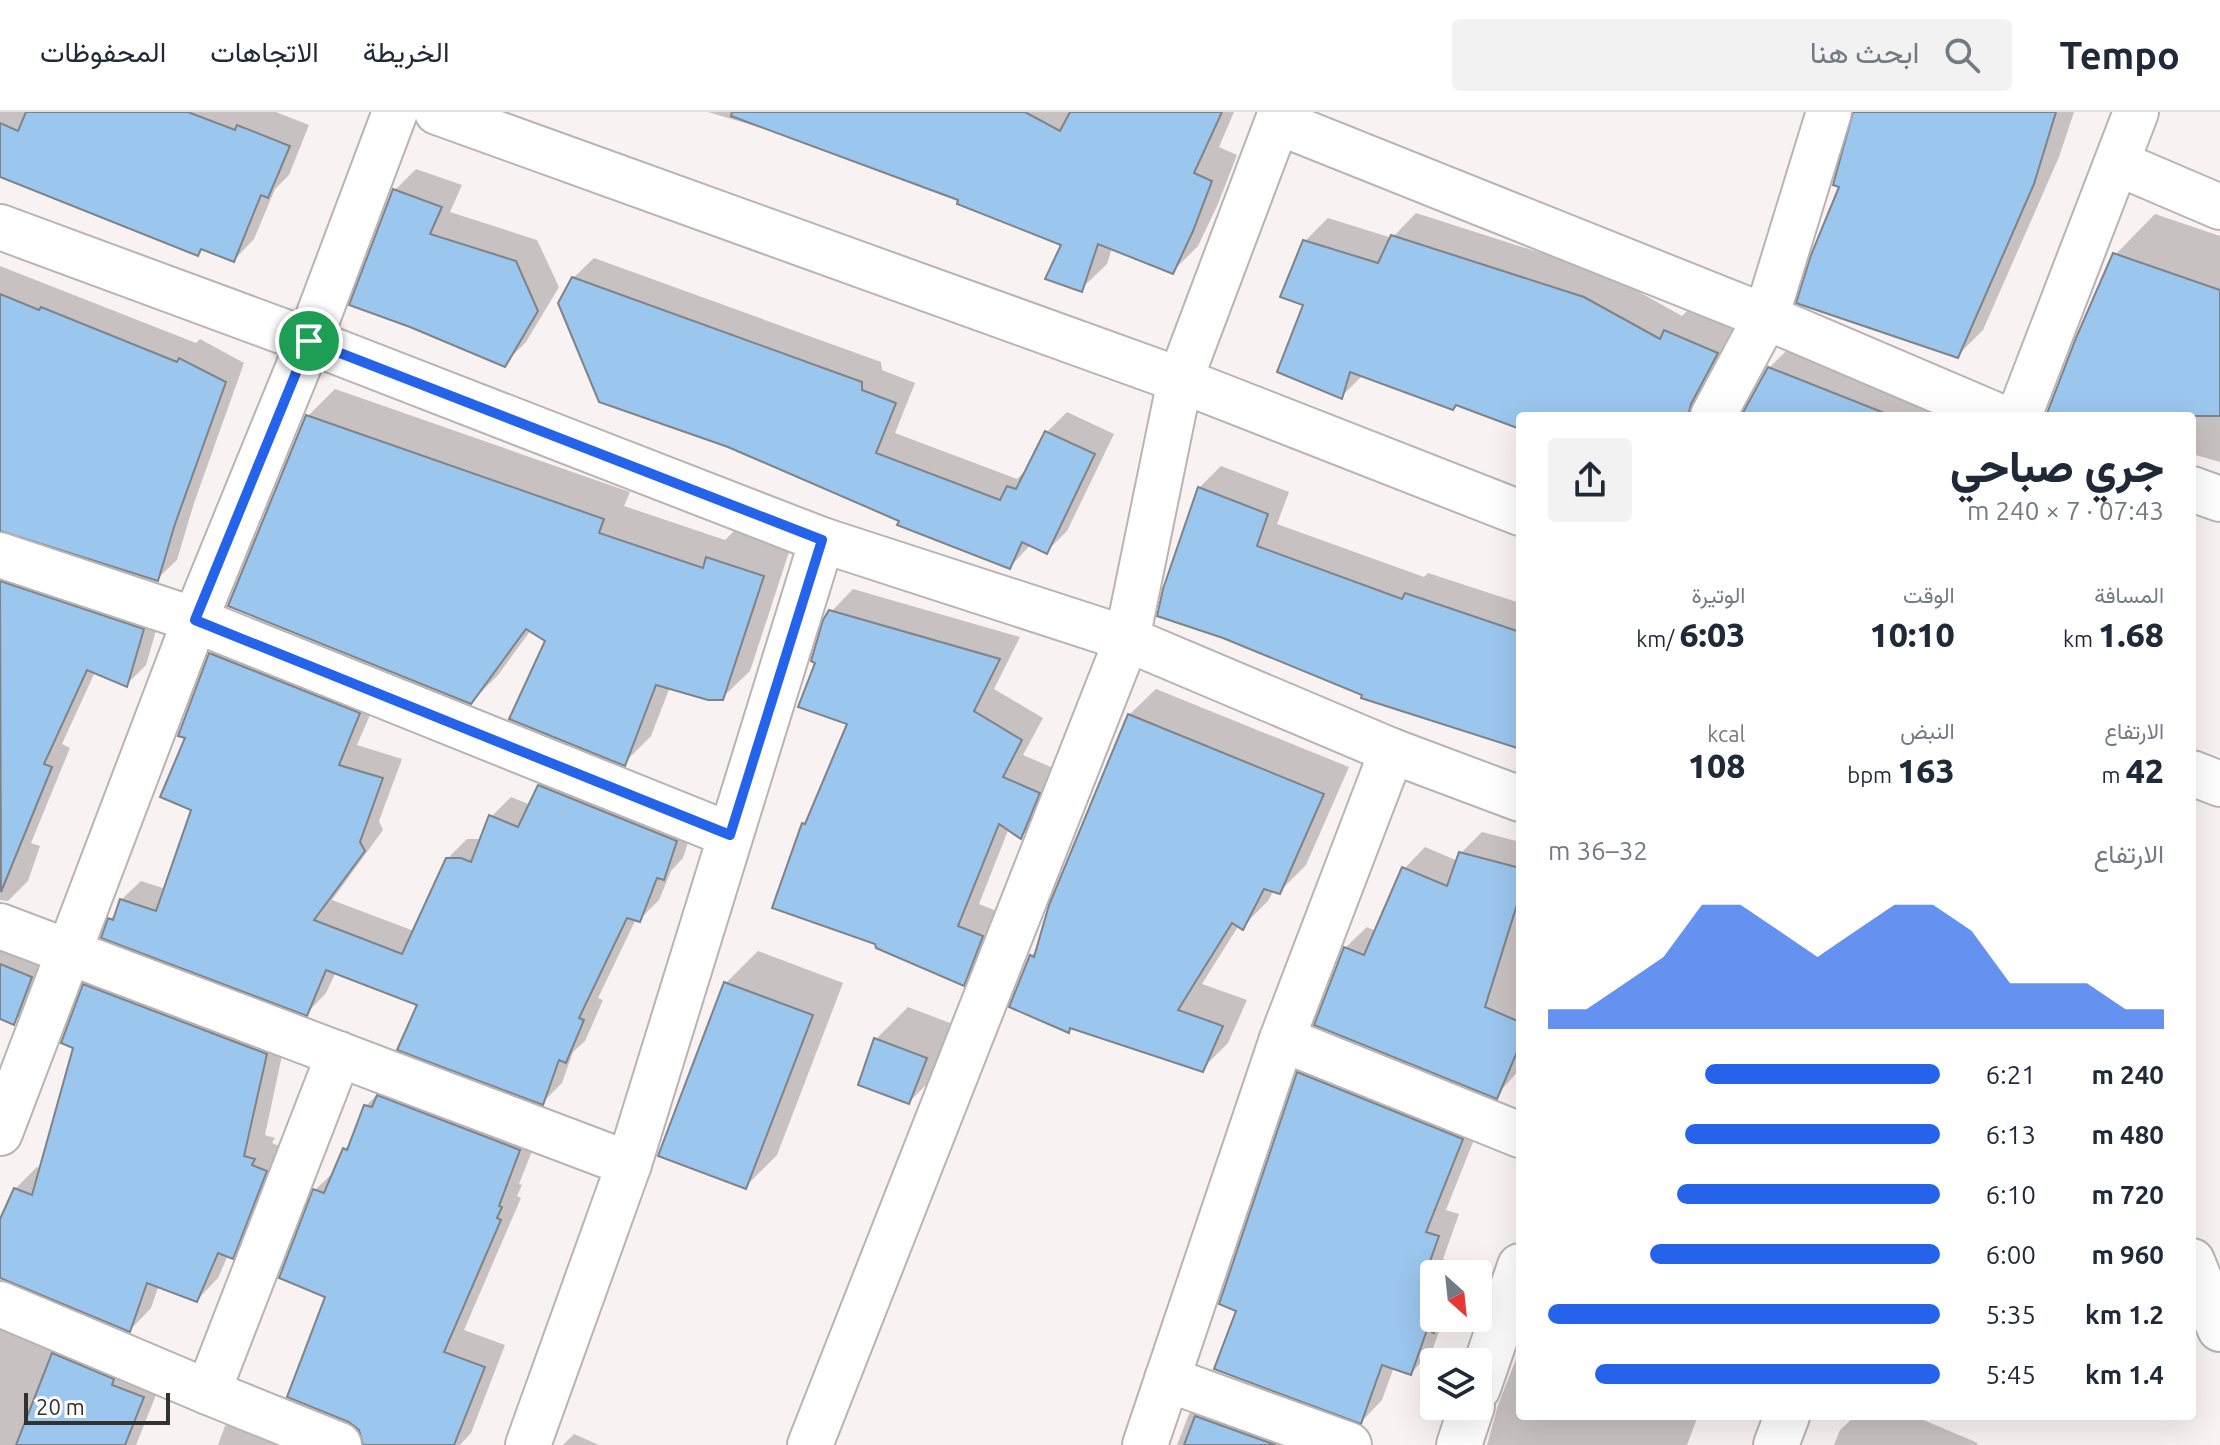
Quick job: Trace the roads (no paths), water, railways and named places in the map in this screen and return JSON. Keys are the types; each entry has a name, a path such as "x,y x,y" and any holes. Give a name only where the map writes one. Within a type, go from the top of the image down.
{"street":[{"path":"0,1133 195,620 309,341 395,112"},
{"path":"437,112 1180,380 1516,511"},
{"path":"1715,412 1766,317 1829,112"},
{"path":"2021,412 2136,112"},
{"path":"810,1445 1127,639 1180,380 1279,117 1989,412"},
{"path":"2117,163 2220,207"},
{"path":"0,227 309,341 822,540 1127,639 1392,751 1516,798"},
{"path":"2196,490 2220,499"},
{"path":"528,1445 629,1164 822,540"},
{"path":"0,555 195,620 730,835"},
{"path":"1145,1445 1282,1039 1392,751"},
{"path":"2196,775 2220,784"},
{"path":"0,926 629,1164"},
{"path":"1282,1039 1516,1133"},
{"path":"208,1392 339,1054"},
{"path":"2196,1271 2220,1329"},
{"path":"1492,1348 1516,1278"},
{"path":"0,1304 339,1445"},
{"path":"1167,1379 1349,1445"},
{"path":"1459,1445 1467,1420"},
{"path":"1776,1445 1785,1420"}]}
